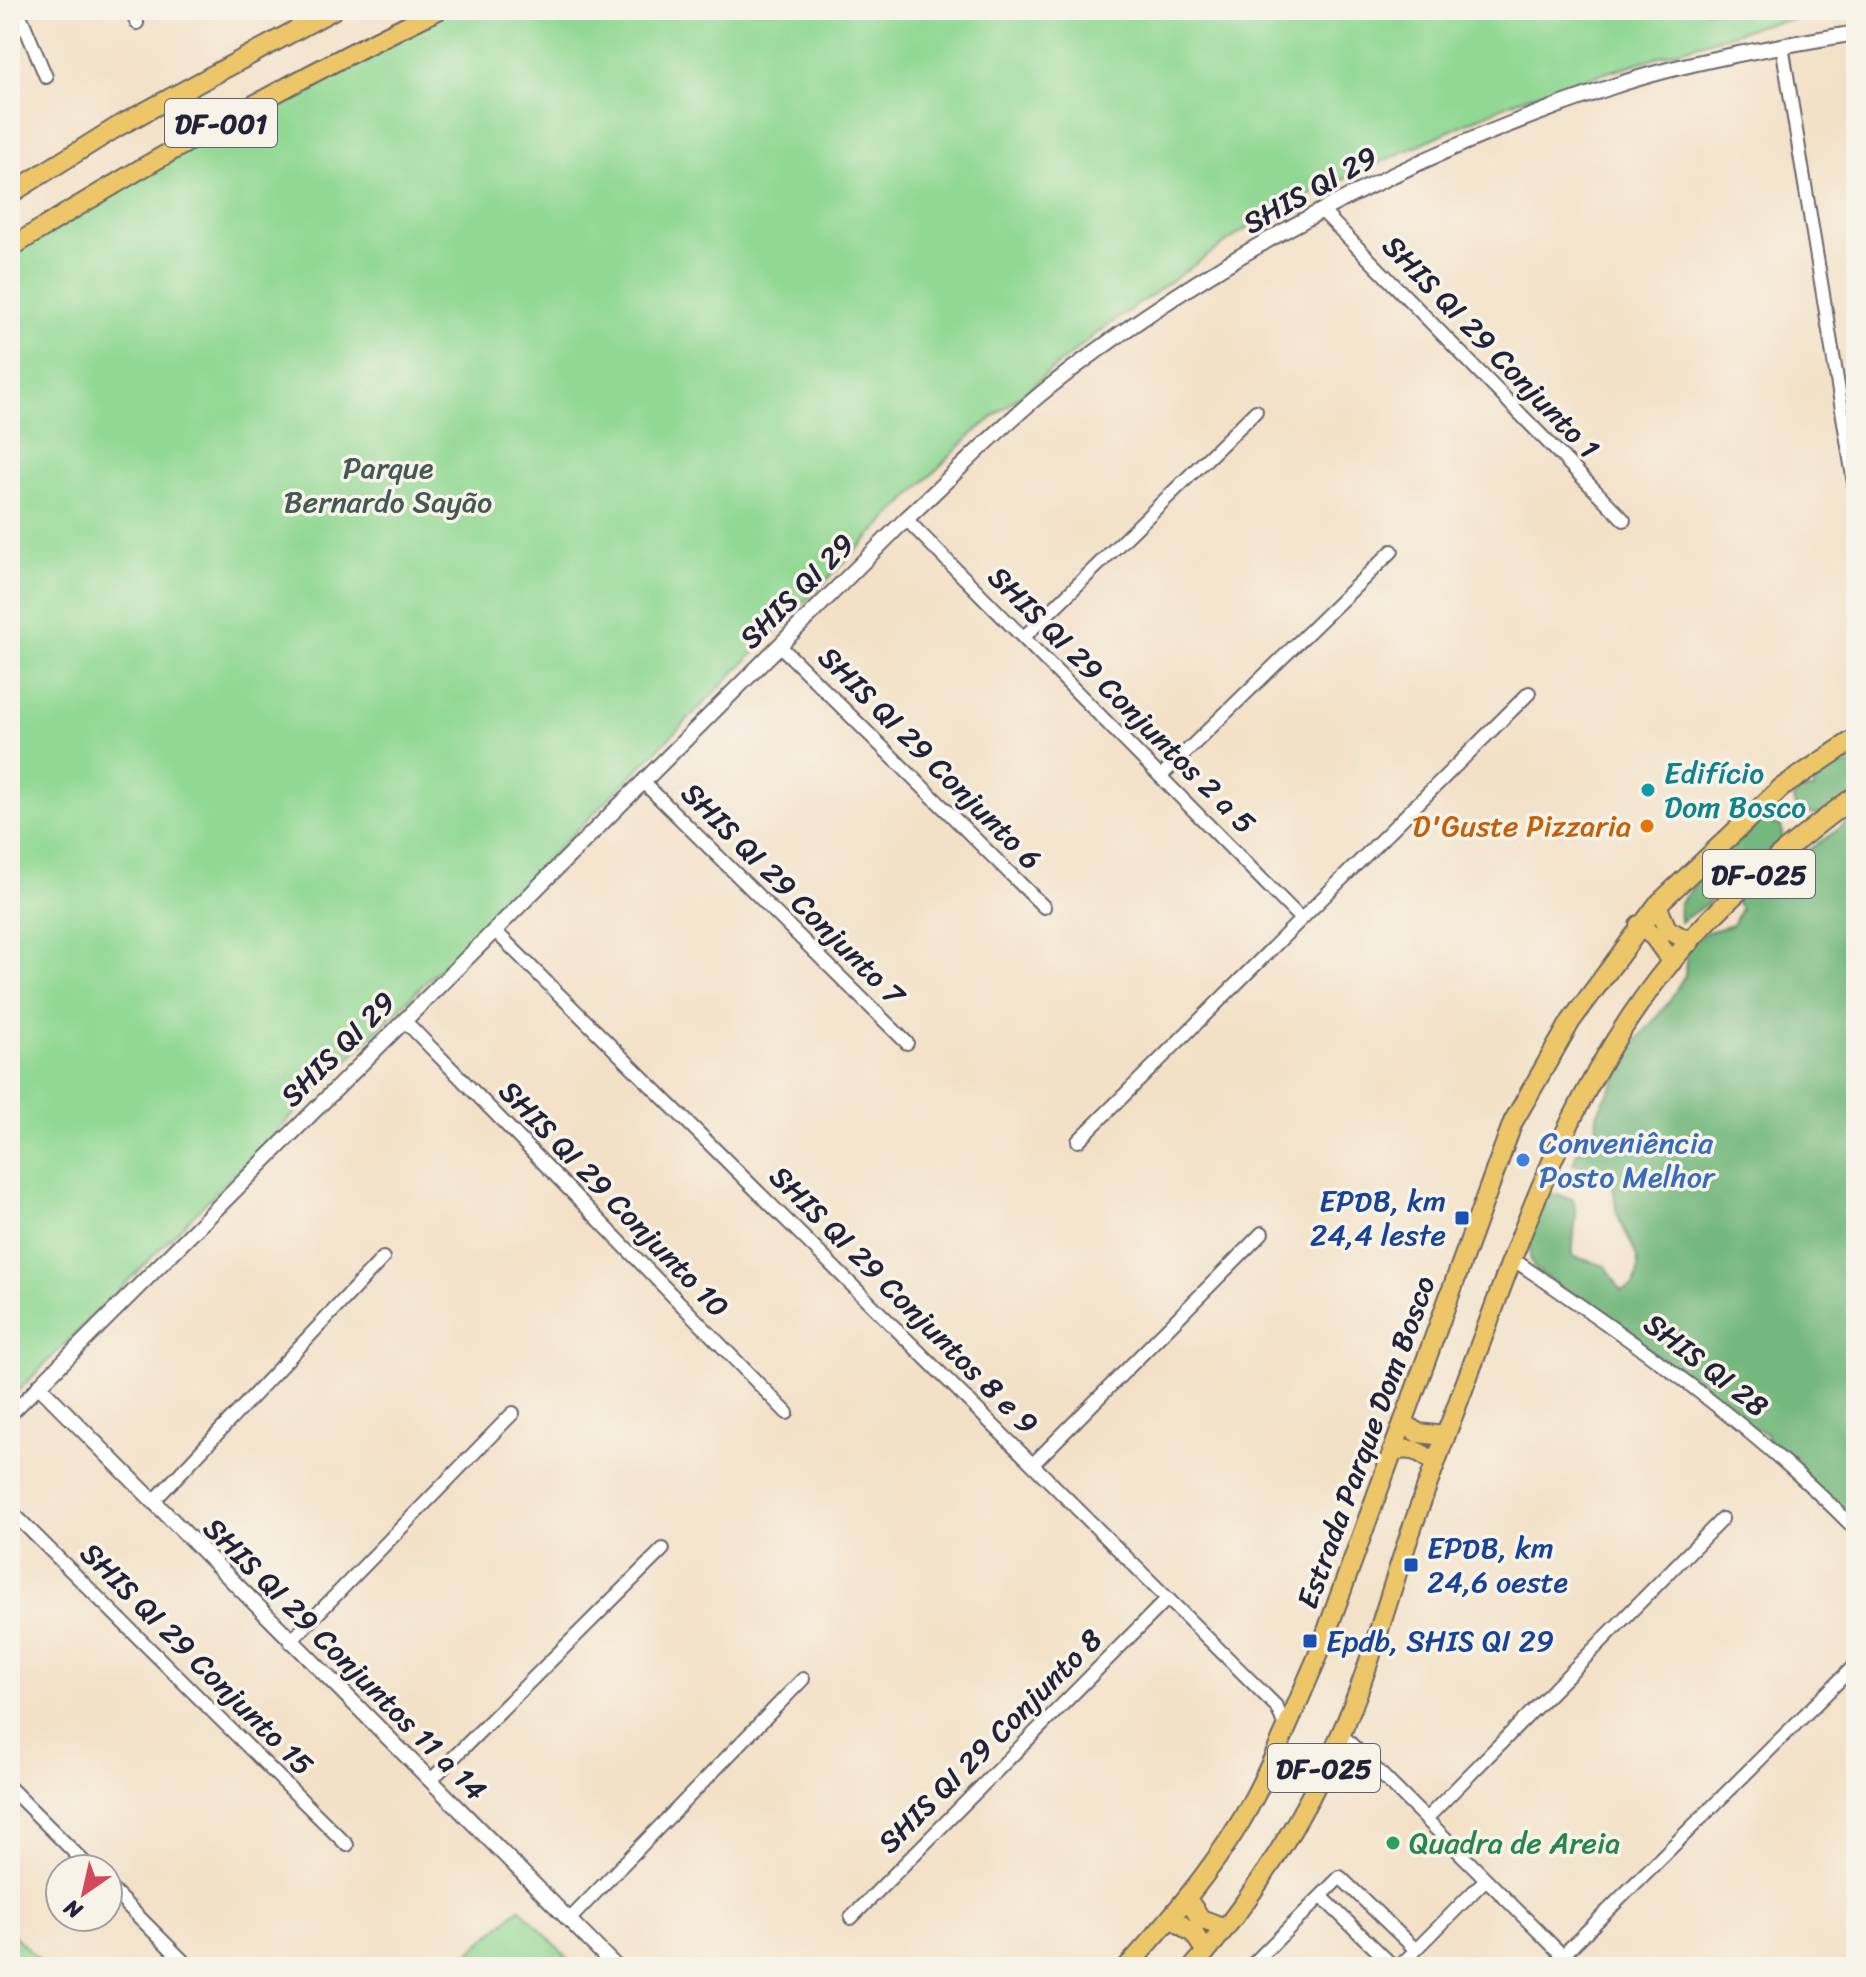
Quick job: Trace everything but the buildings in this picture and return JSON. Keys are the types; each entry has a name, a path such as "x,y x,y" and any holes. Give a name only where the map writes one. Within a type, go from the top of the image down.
{"main road":[{"name":"DF-001","path":"10,194 117,127 333,10"},
{"name":"DF-001","path":"10,248 131,172 266,97 438,10"},
{"name":"Estrada Parque Dom Bosco","path":"1127,1967 1187,1899 1243,1818 1295,1708 1317,1658 1513,1122 1571,1021 1639,925 1657,905 1781,788 1856,738"},
{"name":"DF-025","path":"1193,1967 1268,1868 1341,1734 1434,1463 1511,1258 1550,1162 1593,1077 1625,1025 1690,942 1795,841 1856,795"},
{"path":"1657,905 1667,929 1690,942"},
{"path":"1639,925 1654,937 1672,962"},
{"path":"1403,1422 1418,1433 1445,1436"},
{"path":"1392,1452 1410,1449 1423,1453 1434,1463"},
{"path":"1187,1899 1201,1919 1225,1928"},
{"path":"1172,1918 1194,1934 1206,1952"}],"street":[{"path":"18,10 46,77"},
{"path":"131,10 137,23"},
{"name":"SHIS QI 29","path":"10,1415 906,519 1045,390 1132,324 1322,211 1407,166 1617,85 1782,45 1856,33"},
{"path":"1782,45 1856,495"},
{"name":"SHIS QI 29 Conjunto 1","path":"1322,211 1624,520"},
{"path":"1024,637 1256,411"},
{"name":"SHIS QI 29 Conjuntos 2 a 5","path":"906,519 1301,919"},
{"path":"1162,775 1392,551"},
{"name":"SHIS QI 29 Conjunto 6","path":"779,645 1044,907"},
{"path":"1078,1141 1529,693"},
{"name":"SHIS QI 29 Conjunto 7","path":"643,782 907,1043"},
{"name":"SHIS QI 29 Conjuntos 8 e 9","path":"494,930 1276,1706 1286,1727"},
{"name":"SHIS QI 29 Conjunto 10","path":"404,1020 787,1413"},
{"path":"1033,1464 1262,1233"},
{"path":"153,1502 383,1258"},
{"name":"SHIS QI 28","path":"1511,1258 1694,1384 1783,1460 1856,1530"},
{"name":"SHIS QI 29 Conjuntos 11 a 14","path":"39,1386 616,1967"},
{"path":"290,1642 513,1413"},
{"name":"SHIS QI 29 Conjunto 15","path":"10,1510 347,1845"},
{"path":"1426,1819 1722,1519"},
{"path":"431,1780 663,1549"},
{"name":"SHIS QI 29 Conjunto 8","path":"851,1918 1166,1600"},
{"path":"1551,1967 1856,1664"},
{"path":"569,1920 803,1679"},
{"path":"1276,1706 1295,1708"},
{"path":"1341,1734 1562,1955"},
{"path":"10,1788 75,1853"},
{"path":"1250,1967 1340,1877 1416,1950"},
{"path":"1321,1896 1396,1967 1486,1879"},
{"path":"124,1902 189,1967"}],"green space":[{"name":"Parque Bernardo Sayão","path":"433,10 1854,10 1761,25 1517,100 1267,214 1097,333 971,435 10,1399 10,252"},
{"path":"1856,762 1853,807 1856,808 1856,1528 1769,1445 1766,1433 1750,1427 1704,1388 1534,1268 1530,1240 1547,1193 1573,1199 1576,1214 1572,1256 1606,1266 1621,1291 1633,1286 1638,1265 1633,1246 1619,1219 1612,1185 1600,1173 1573,1164 1577,1152 1596,1146 1597,1114 1634,1044 1669,1002 1685,975 1687,946 1707,932 1733,925 1741,908 1729,893 1723,893 1680,922 1679,904 1711,866 1762,821 1781,826 1782,834 1779,854 1766,879 1843,826 1846,821 1841,818 1797,812 1793,799 1801,790 1814,790 1814,776 1825,764 1848,766"},
{"path":"520,1908 576,1967 454,1967"},
{"path":"10,1931 45,1967 10,1967"}],"place":[{"name":"Edifício Dom Bosco","path":"1648,790"},
{"name":"D'Guste Pizzaria","path":"1647,826"},
{"name":"Conveniência Posto Melhor","path":"1523,1160"},
{"name":"EPDB, km 24,4 leste","path":"1462,1218"},
{"name":"EPDB, km 24,6 oeste","path":"1411,1565"},
{"name":"Epdb, SHIS QI 29","path":"1310,1641"},
{"name":"Quadra de Areia","path":"1393,1843"}]}
